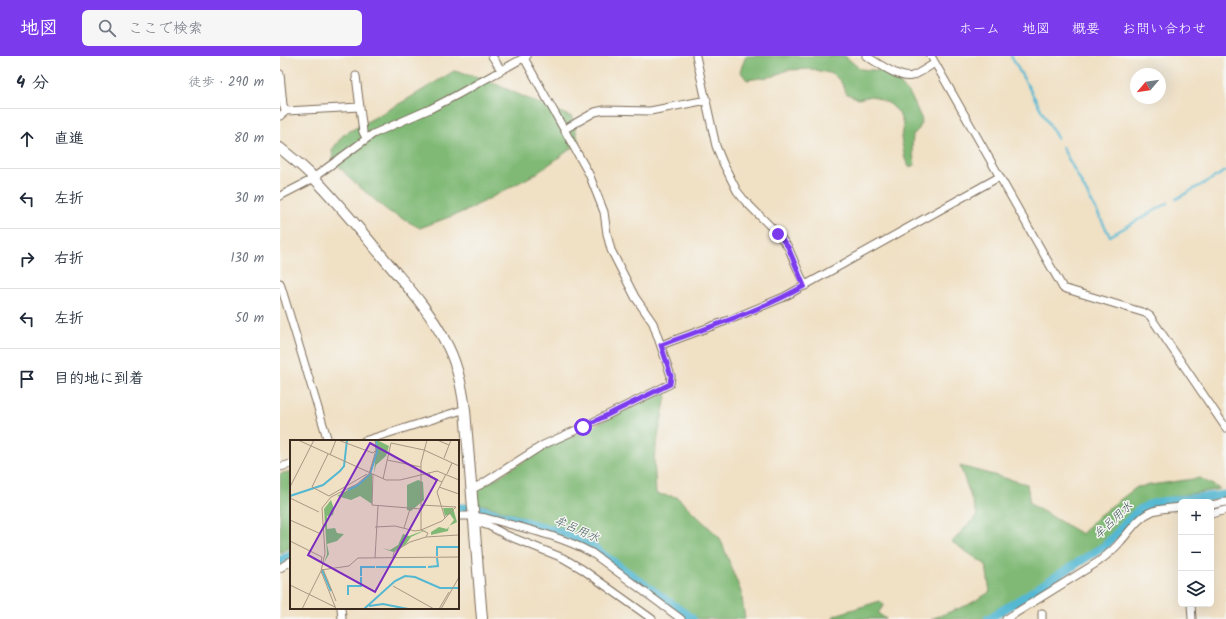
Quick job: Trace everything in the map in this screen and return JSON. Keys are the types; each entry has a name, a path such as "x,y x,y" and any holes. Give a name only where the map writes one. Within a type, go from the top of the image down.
{"street":[{"path":"492,56 501,70"},
{"path":"696,56 716,146 723,163 737,191 778,234 788,247 804,286"},
{"path":"866,56 898,74 907,77 912,76 935,63"},
{"path":"931,56 1063,288 1145,313 1150,316 1226,428"},
{"path":"280,196 314,177 373,134 430,109 526,57 589,174 604,212 606,234 612,250 636,297 653,323 671,376 670,384 543,445 472,489"},
{"path":"280,74 283,114 360,108"},
{"path":"356,76 363,132 366,138"},
{"path":"564,129 599,111 650,111 706,100"},
{"path":"280,148 314,177 409,288 446,341 454,360 461,384 465,410 482,619"},
{"path":"661,345 734,318 784,297 999,177"},
{"path":"280,283 328,440"},
{"path":"367,440 465,410"},
{"path":"280,467 290,464"},
{"path":"1214,504 1226,502"},
{"path":"1006,619 1098,562 1121,542 1136,522 1145,515 1160,510 1178,507"},
{"path":"1214,513 1226,510"},
{"path":"459,516 486,518 563,539 577,545 592,553 681,619"},
{"path":"473,517 506,535 562,558 582,569 652,619"},
{"path":"280,568 290,562"},
{"path":"280,568 290,568"},
{"path":"1191,607 1192,619"},
{"path":"341,609 342,619"}],"green space":[{"path":"746,56 845,56 860,69 885,71 899,82 911,96 922,120 919,129 913,135 912,147 915,165 909,167 905,159 901,138 903,124 899,113 890,104 872,96 858,99 846,93 841,82 833,74 811,69 787,70 774,76 747,80 740,71"},
{"path":"454,71 482,78 572,117 579,143 537,173 468,210 420,228 388,211 349,178 333,159 332,150 343,135"},
{"path":"667,391 654,458 656,494 677,497 720,538 741,592 745,619 698,619 674,605 634,574 587,545 548,525 471,501 473,492 546,448"},
{"path":"960,466 1027,484 1030,504 1082,534 1097,517 1137,487 1200,478 1220,489 1150,501 1135,509 1103,542 1027,593 982,619 931,619 968,605 990,592 986,565 952,542 977,515"},
{"path":"290,471 290,548 280,553 280,474"},
{"path":"880,601 884,605 878,613 886,619 831,619 835,615"}],"waterway":[{"path":"1011,56 1057,138"},
{"path":"1062,147 1110,236 1168,203"},
{"path":"1176,199 1226,171"},
{"name":"牟呂用水","path":"988,619 1106,545 1138,511 1148,505 1160,502 1226,495"},
{"name":"牟呂用水","path":"459,508 476,508 563,533 592,547 692,619"},
{"name":"牟呂用水","path":"280,561 290,555"}],"route":[{"path":"583,427 670,384 671,376 661,345 734,318 784,297 804,286 788,247 778,234"}]}
